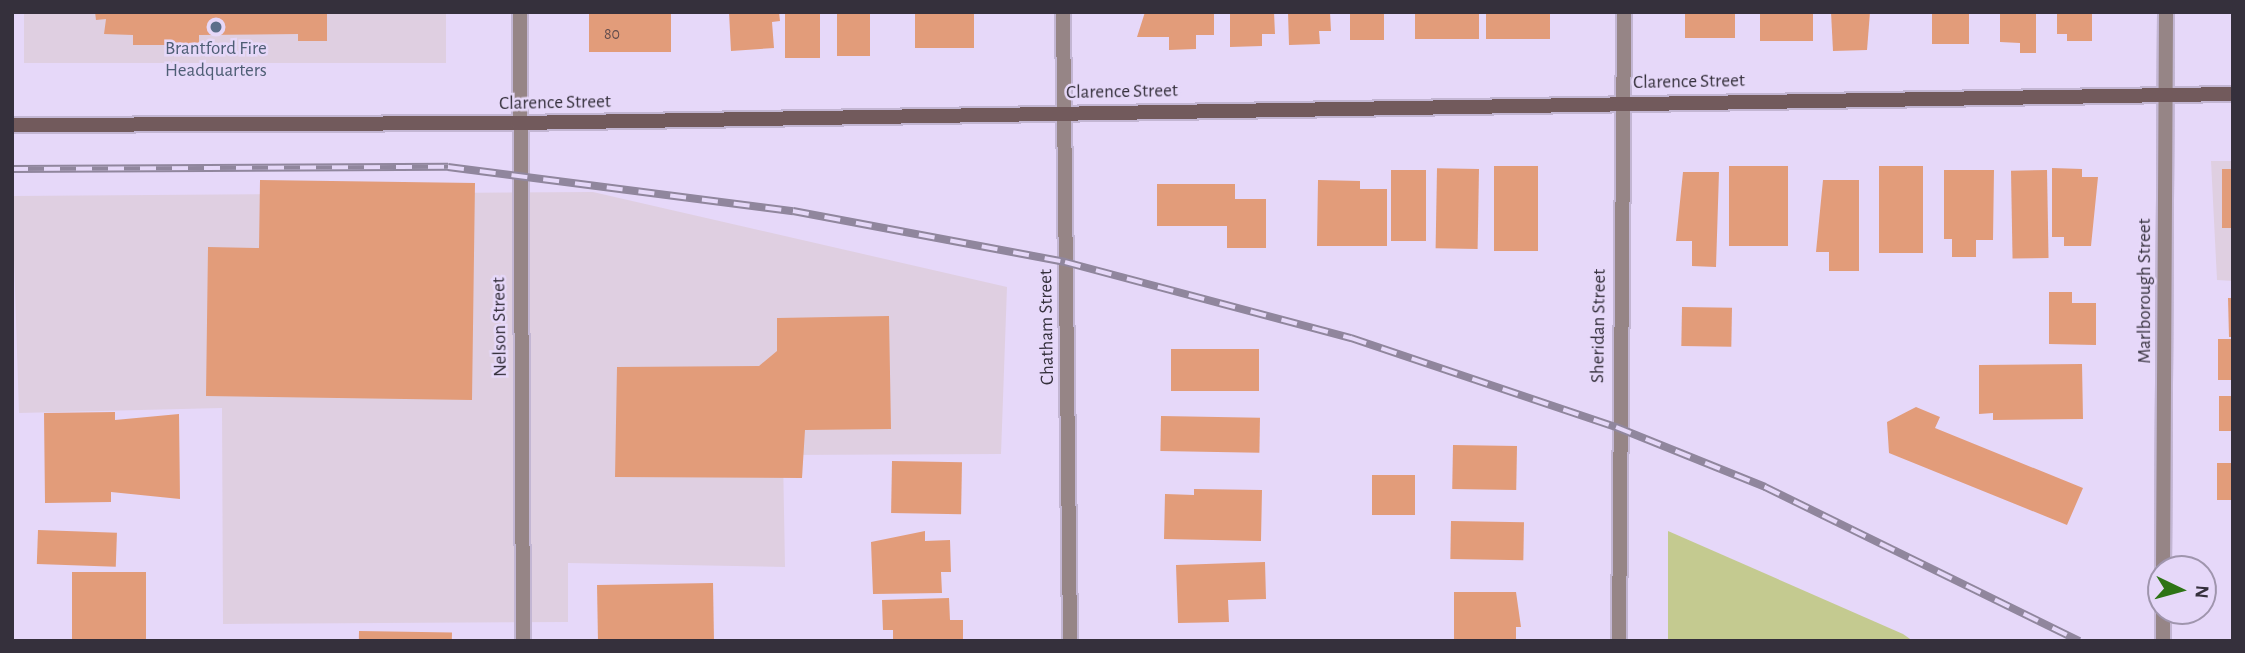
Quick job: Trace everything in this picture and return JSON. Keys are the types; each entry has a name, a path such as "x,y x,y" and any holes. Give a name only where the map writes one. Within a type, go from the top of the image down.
{"main road":[{"name":"Clarence Street","path":"12,125 518,123 1623,102 2233,94"}],"street":[{"name":"Nelson Street","path":"520,12 518,123 523,641"},
{"name":"Chatham Street","path":"1063,12 1062,113 1070,641"},
{"name":"Sheridan Street","path":"1619,641 1616,427 1624,12"},
{"name":"Marlborough Street","path":"2163,555 2166,12"}],"shaded area":[{"path":"24,12 446,12 446,63 24,63"},
{"path":"2211,161 2233,161 2233,281 2217,280"},
{"path":"593,192 1007,287 1001,454 783,455 785,567 568,563 568,622 223,624 222,408 19,413 12,196"}],"green space":[{"path":"1668,531 1903,634 1913,641 1668,641"}],"building":[{"name":"Brantford Fire Headquarters","path":"95,12 327,12 327,41 298,41 298,34 199,35 199,45 133,45 133,35 104,34 106,19 96,20"},
{"path":"589,12 671,12 671,52 589,52"},
{"path":"729,12 779,12 780,21 772,22 774,48 731,51"},
{"path":"785,12 820,12 820,58 785,58"},
{"path":"837,12 870,12 870,56 837,56"},
{"path":"915,12 974,12 974,48 915,48"},
{"path":"1145,12 1214,12 1214,35 1196,35 1196,49 1169,50 1169,37 1137,37"},
{"path":"1230,12 1274,12 1275,34 1262,34 1262,46 1230,47"},
{"path":"1288,12 1330,12 1331,31 1319,31 1320,44 1289,45"},
{"path":"1350,12 1384,12 1384,40 1350,40"},
{"path":"1415,12 1479,12 1479,39 1415,39"},
{"path":"1486,12 1550,12 1550,39 1486,39"},
{"path":"1685,12 1735,12 1735,38 1685,38"},
{"path":"1760,12 1813,12 1813,41 1760,41"},
{"path":"1831,12 1870,12 1867,50 1833,51"},
{"path":"1932,12 1969,12 1969,44 1932,44"},
{"path":"2000,12 2036,12 2036,53 2020,53 2020,43 2000,42"},
{"path":"2057,12 2092,12 2092,41 2067,41 2067,34 2057,34"},
{"path":"1494,166 1538,166 1538,251 1494,251"},
{"path":"1729,166 1788,166 1788,246 1729,246"},
{"path":"1879,166 1923,166 1923,253 1879,253"},
{"path":"1437,168 1479,169 1478,249 1436,248"},
{"path":"2052,168 2082,169 2082,177 2098,177 2091,246 2064,246 2064,237 2052,237"},
{"path":"2222,169 2233,169 2233,228 2222,228"},
{"path":"1391,170 1426,170 1426,241 1391,241"},
{"path":"1944,170 1994,170 1993,240 1976,240 1976,257 1952,257 1952,239 1944,239"},
{"path":"2047,170 2049,258 2013,259 2011,171"},
{"path":"1683,172 1719,172 1716,267 1692,266 1692,241 1676,241"},
{"path":"260,180 475,183 472,400 206,396 208,247 259,248"},
{"path":"1318,180 1360,181 1360,189 1387,189 1387,246 1317,246"},
{"path":"1823,180 1859,180 1859,271 1829,271 1829,252 1816,252"},
{"path":"1157,184 1235,184 1235,199 1266,199 1266,248 1227,248 1227,226 1157,226"},
{"path":"2049,292 2072,292 2072,303 2096,303 2096,345 2049,344"},
{"path":"2228,298 2233,298 2233,337 2229,337"},
{"path":"1682,307 1732,308 1731,347 1681,346"},
{"path":"889,316 891,429 805,430 802,478 615,477 617,367 759,366 777,351 777,318"},
{"path":"2218,339 2233,339 2233,380 2218,380"},
{"path":"1171,349 1259,349 1259,391 1171,391"},
{"path":"2082,364 2083,419 1993,420 1993,413 1979,414 1979,365"},
{"path":"2219,396 2233,396 2233,431 2219,431"},
{"path":"1916,407 1940,417 1935,428 2083,488 2067,525 1889,453 1887,422"},
{"path":"115,412 115,420 179,414 180,499 111,492 111,502 45,503 44,413"},
{"path":"1161,416 1260,418 1259,453 1160,451"},
{"path":"1453,445 1517,446 1516,490 1452,489"},
{"path":"892,461 962,462 961,514 891,513"},
{"path":"2217,463 2233,463 2233,500 2217,500"},
{"path":"1372,475 1415,475 1415,515 1372,515"},
{"path":"1194,489 1262,490 1261,541 1164,539 1165,494 1194,495"},
{"path":"1451,521 1524,522 1523,560 1450,559"},
{"path":"38,530 117,533 116,567 37,564"},
{"path":"925,531 925,541 950,540 951,572 941,572 942,593 873,594 871,542"},
{"path":"1265,562 1266,599 1228,600 1229,622 1178,623 1176,565"},
{"path":"72,572 146,572 146,641 72,641"},
{"path":"713,583 714,641 598,641 597,585"},
{"path":"1454,592 1516,592 1521,627 1516,627 1516,640 1454,640"},
{"path":"949,598 950,620 963,620 963,641 893,641 893,630 883,630 882,600"},
{"path":"359,631 452,633 452,641 359,641"}],"railway":[{"path":"12,169 448,167 793,211 1065,262 1351,338 1616,427 1765,487 2079,641"}],"place":[{"name":"Brantford Fire Headquarters","path":"216,27"}]}
